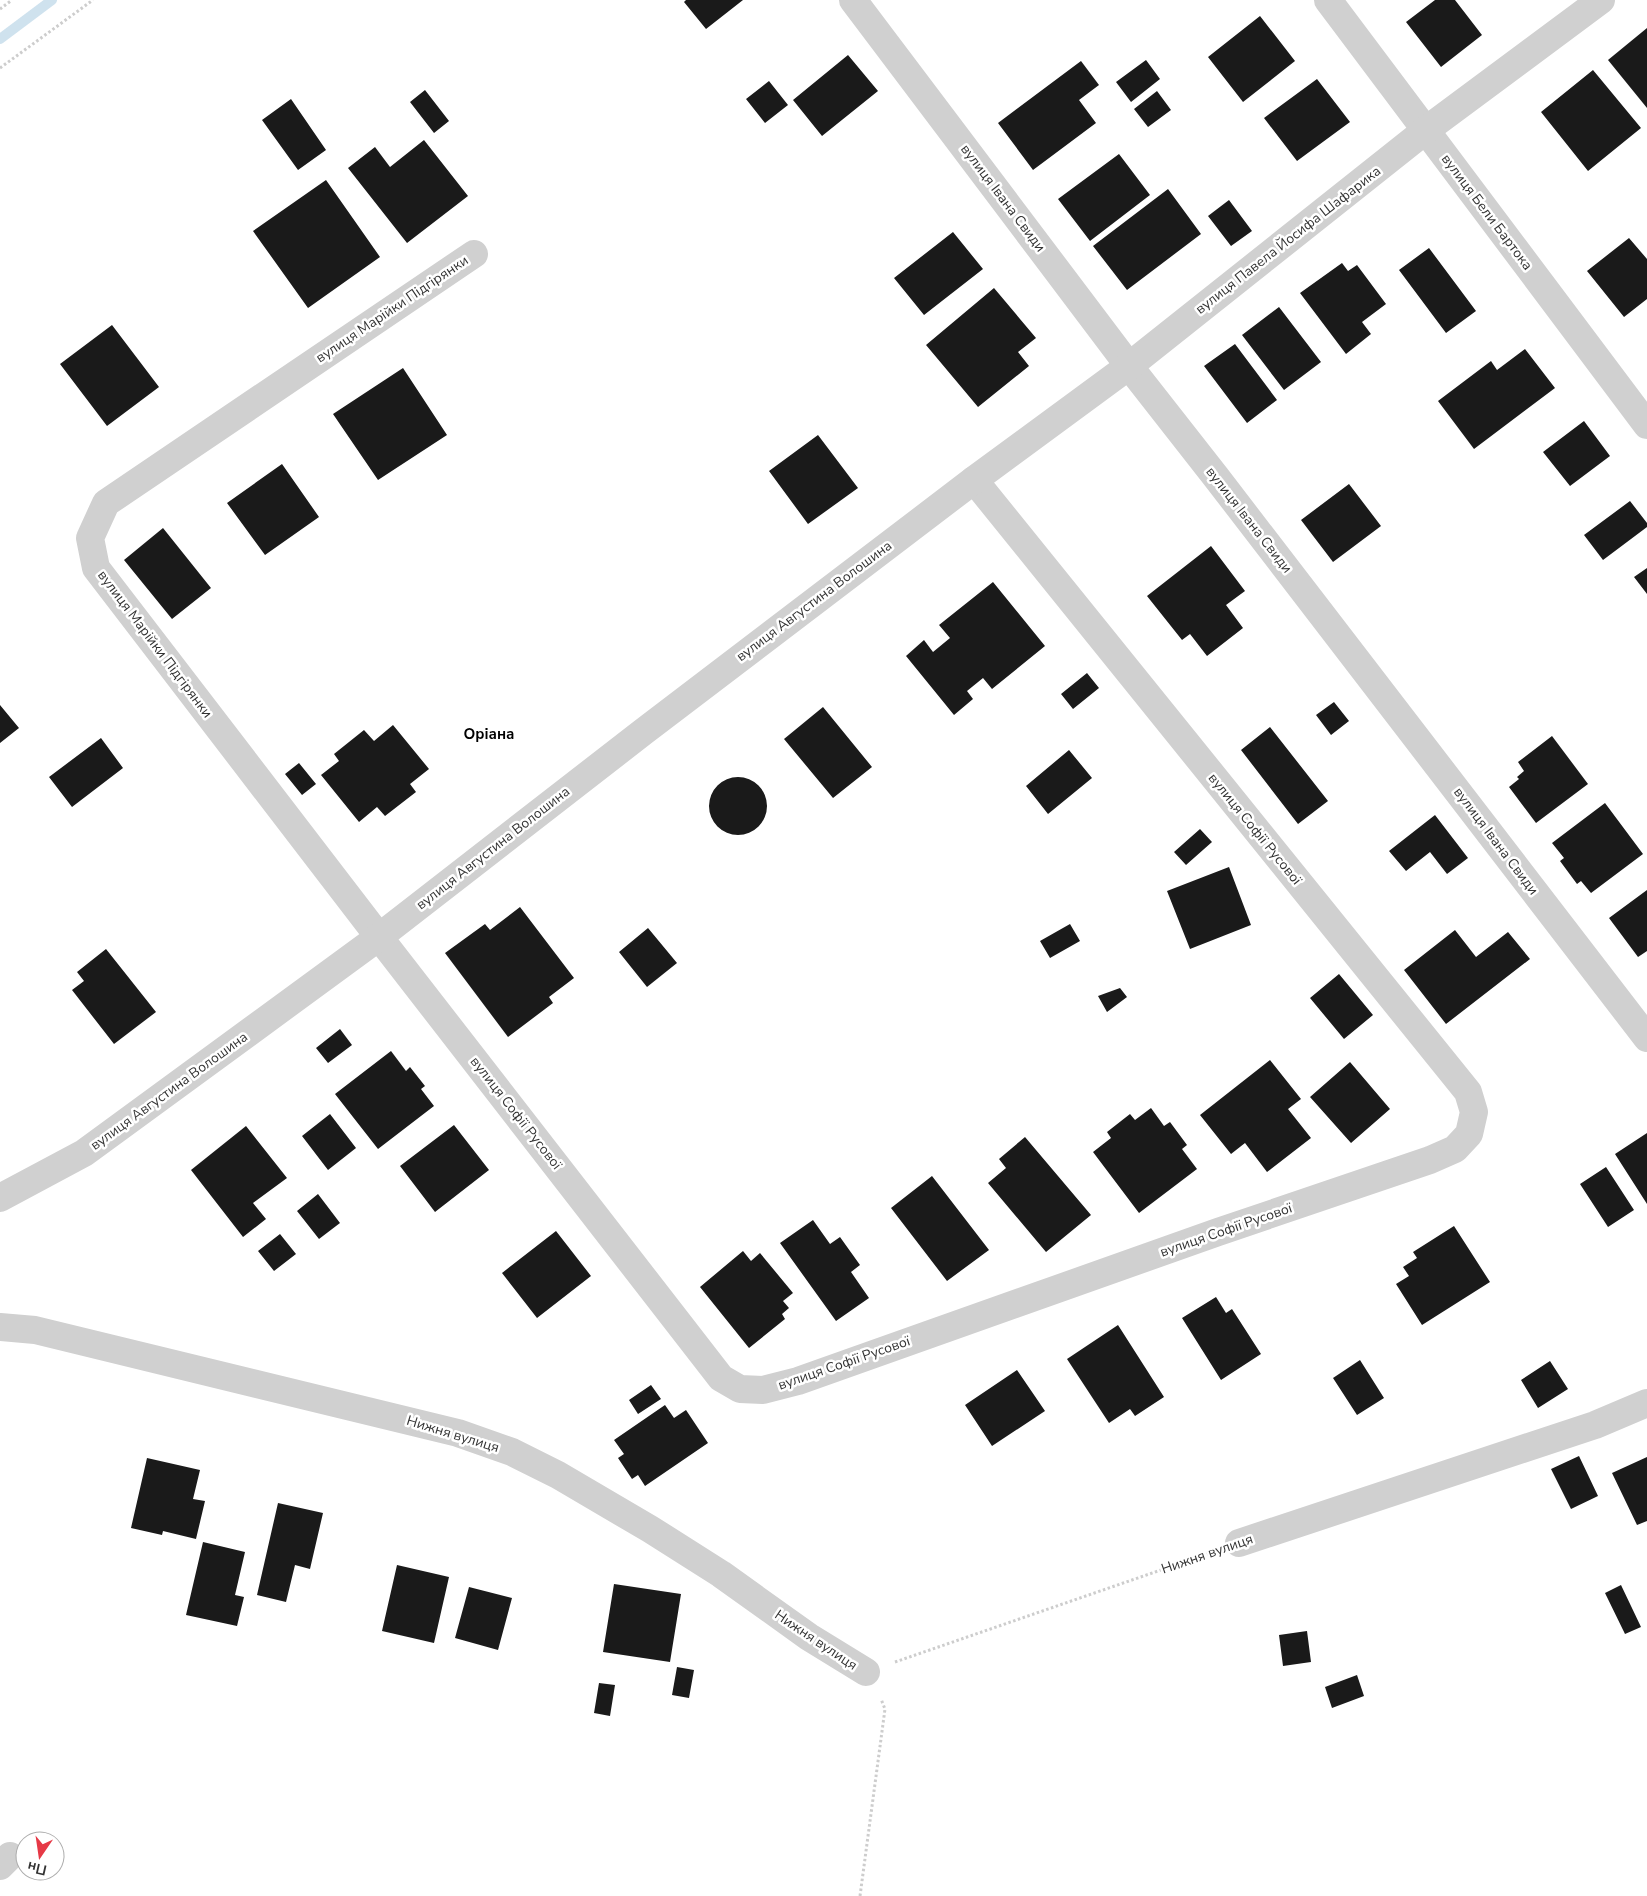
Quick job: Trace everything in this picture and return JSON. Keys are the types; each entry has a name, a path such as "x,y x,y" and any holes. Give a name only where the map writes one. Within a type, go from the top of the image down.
{"street":[{"name":"вулиця Івана Свиди","path":"853,0 1129,366 1222,484 1647,1038"},
{"name":"вулиця Бели Бартока","path":"1328,0 1647,425"},
{"name":"вулиця Павела Йосифа Шафарика","path":"974,480 1129,366 1426,130 1601,0"},
{"name":"вулиця Марійки Підгірянки","path":"379,937 96,568 90,538 106,503 474,254"},
{"name":"вулиця Августина Волошина","path":"0,1198 84,1153 379,937 643,732 974,480"},
{"name":"вулиця Софії Русової","path":"379,937 721,1378 740,1389 764,1390 798,1380 1218,1232 1430,1160 1455,1149 1469,1134 1474,1112 1468,1092 974,480"},
{"name":"Нижня вулиця","path":"0,1327 35,1330 295,1392 458,1433 512,1452 558,1475 650,1529 721,1574 809,1637 866,1672"},
{"name":"Нижня вулиця","path":"1239,1543 1596,1425 1647,1403"}],"path":[{"path":"0,9 12,0"},
{"path":"0,68 93,0"},
{"name":"Нижня вулиця","path":"866,1672 1239,1543"},
{"path":"860,1896 885,1709 878,1689 866,1672"}],"building":[{"path":"686,0 743,0 706,29 684,2"},
{"path":"1435,0 1455,0 1482,35 1441,67 1406,22"},
{"path":"1260,16 1295,61 1243,102 1208,57"},
{"path":"1647,28 1647,108 1608,60"},
{"path":"848,55 878,91 822,136 793,100"},
{"path":"1146,60 1160,79 1131,102 1116,82"},
{"path":"1081,61 1099,85 1079,100 1096,123 1033,170 998,123"},
{"path":"1593,70 1641,128 1588,171 1541,112"},
{"path":"1317,79 1350,122 1297,161 1264,118"},
{"path":"769,81 788,105 765,123 746,99"},
{"path":"425,90 449,121 434,133 410,102"},
{"path":"1157,91 1171,110 1148,127 1134,109"},
{"path":"291,99 326,150 298,170 262,120"},
{"path":"424,140 468,196 407,243 348,168 375,147 390,167"},
{"path":"1119,154 1150,195 1090,241 1058,199"},
{"path":"326,180 380,257 308,308 253,231"},
{"path":"1168,189 1201,234 1127,290 1093,246"},
{"path":"1229,200 1252,231 1231,246 1208,216"},
{"path":"953,232 983,269 924,315 894,278"},
{"path":"1629,238 1647,259 1647,299 1624,317 1587,271"},
{"path":"1429,248 1476,311 1446,333 1399,270"},
{"path":"1342,263 1348,271 1357,265 1386,304 1362,322 1371,334 1346,354 1300,293"},
{"path":"994,288 1036,338 1018,352 1029,366 978,407 926,345"},
{"path":"1279,307 1321,362 1284,390 1242,335"},
{"path":"112,325 159,387 107,426 60,364"},
{"path":"1235,344 1277,400 1247,423 1204,366"},
{"path":"1525,349 1555,388 1474,449 1438,401 1491,361 1497,370"},
{"path":"403,368 447,435 378,480 333,414"},
{"path":"1584,421 1610,456 1570,486 1543,452"},
{"path":"818,435 858,488 808,524 769,471"},
{"path":"282,464 319,517 265,555 227,503"},
{"path":"1349,484 1381,526 1333,562 1301,520"},
{"path":"1630,501 1647,523 1647,527 1603,560 1584,535"},
{"path":"163,528 211,588 172,619 124,560"},
{"path":"1211,546 1245,591 1226,605 1243,628 1207,656 1190,634 1182,640 1147,596"},
{"path":"1647,568 1647,594 1634,577"},
{"path":"993,582 1045,646 992,689 983,678 967,691 973,699 954,715 906,656 924,640 933,652 950,638 939,625"},
{"path":"1087,673 1099,688 1073,709 1061,694"},
{"path":"1334,702 1349,721 1331,735 1316,715"},
{"path":"0,705 19,728 0,743"},
{"path":"823,707 872,767 833,798 784,739"},
{"path":"393,725 429,769 410,784 416,792 385,816 377,807 359,822 321,775 339,761 334,754 364,730 374,741"},
{"path":"1270,727 1328,801 1298,824 1241,750"},
{"path":"1552,736 1588,784 1536,823 1509,787 1519,779 1517,777 1524,771 1518,762"},
{"path":"101,738 123,768 72,807 49,777"},
{"path":"1069,750 1092,778 1048,814 1026,786"},
{"path":"299,763 316,784 302,795 285,774"},
{"path":"738,777 749,779 762,790 767,806 765,817 754,830 738,835 727,833 714,822 709,806 711,795 722,782"},
{"path":"1605,803 1643,854 1591,893 1581,881 1577,884 1560,861 1564,858 1552,843"},
{"path":"1435,815 1468,858 1447,874 1430,852 1406,871 1389,851"},
{"path":"1200,829 1212,842 1186,865 1174,852"},
{"path":"1229,867 1251,925 1190,949 1167,891"},
{"path":"1647,890 1647,951 1638,957 1609,918"},
{"path":"520,907 574,978 549,997 553,1003 508,1037 445,953 485,924 490,930"},
{"path":"1070,924 1080,941 1050,958 1040,941"},
{"path":"648,928 677,963 647,987 619,952"},
{"path":"1455,930 1476,957 1508,932 1530,959 1446,1024 1404,970"},
{"path":"106,949 156,1012 114,1044 72,990 84,981 77,972"},
{"path":"1339,974 1373,1015 1344,1039 1310,998"},
{"path":"1120,988 1127,997 1107,1012 1098,996"},
{"path":"340,1029 352,1045 328,1063 316,1048"},
{"path":"391,1051 406,1071 410,1067 425,1086 421,1089 434,1106 378,1149 335,1094"},
{"path":"1270,1060 1301,1099 1288,1109 1311,1138 1267,1172 1245,1143 1231,1154 1200,1115"},
{"path":"1350,1062 1390,1109 1351,1143 1310,1097"},
{"path":"1151,1108 1164,1126 1170,1122 1187,1145 1182,1149 1197,1169 1139,1213 1093,1152 1111,1138 1107,1132 1130,1114 1135,1120"},
{"path":"330,1114 356,1148 328,1170 302,1136"},
{"path":"454,1125 489,1170 435,1212 400,1166"},
{"path":"246,1126 287,1178 253,1203 266,1219 243,1237 191,1170"},
{"path":"1647,1133 1647,1204 1615,1154"},
{"path":"1025,1137 1091,1215 1046,1252 988,1183 1006,1168 999,1159"},
{"path":"1606,1167 1634,1210 1608,1227 1580,1184"},
{"path":"932,1176 989,1250 947,1281 891,1208"},
{"path":"318,1194 340,1223 319,1239 297,1211"},
{"path":"813,1220 830,1244 840,1237 860,1265 851,1272 869,1298 836,1321 780,1243"},
{"path":"1454,1226 1490,1282 1422,1325 1396,1284 1409,1276 1403,1267 1417,1258 1413,1252"},
{"path":"556,1231 591,1276 537,1318 502,1273"},
{"path":"280,1234 296,1254 274,1271 258,1251"},
{"path":"743,1251 751,1261 760,1253 793,1293 783,1301 789,1308 782,1314 785,1319 749,1348 700,1287"},
{"path":"1216,1297 1226,1313 1232,1309 1261,1354 1221,1380 1182,1318"},
{"path":"1118,1325 1164,1397 1135,1416 1130,1409 1109,1423 1067,1359"},
{"path":"1360,1360 1384,1398 1357,1415 1333,1378"},
{"path":"1550,1361 1568,1389 1538,1408 1521,1380"},
{"path":"1017,1370 1045,1411 992,1446 965,1405"},
{"path":"651,1385 661,1399 638,1414 629,1400"},
{"path":"665,1405 674,1418 686,1410 708,1443 645,1486 638,1475 632,1479 618,1458 624,1454 614,1440"},
{"path":"1579,1456 1598,1496 1571,1509 1551,1469"},
{"path":"1647,1457 1647,1521 1637,1525 1612,1473"},
{"path":"147,1458 200,1470 193,1499 205,1501 196,1539 163,1531 162,1535 131,1528"},
{"path":"278,1503 323,1513 310,1569 295,1565 286,1602 257,1595"},
{"path":"203,1542 245,1552 235,1595 244,1597 237,1626 186,1615"},
{"path":"397,1565 449,1577 434,1643 382,1631"},
{"path":"614,1584 681,1594 670,1662 603,1652"},
{"path":"1621,1585 1641,1627 1625,1634 1605,1593"},
{"path":"469,1587 512,1598 498,1650 455,1638"},
{"path":"1307,1631 1311,1662 1283,1666 1279,1635"},
{"path":"677,1667 694,1670 689,1698 672,1695"},
{"path":"1357,1675 1364,1696 1332,1708 1325,1687"},
{"path":"599,1683 615,1685 610,1716 594,1713"}],"waterway":[{"path":"0,39 52,0"}],"district":[{"name":"Оріана","path":"489,734"}]}
